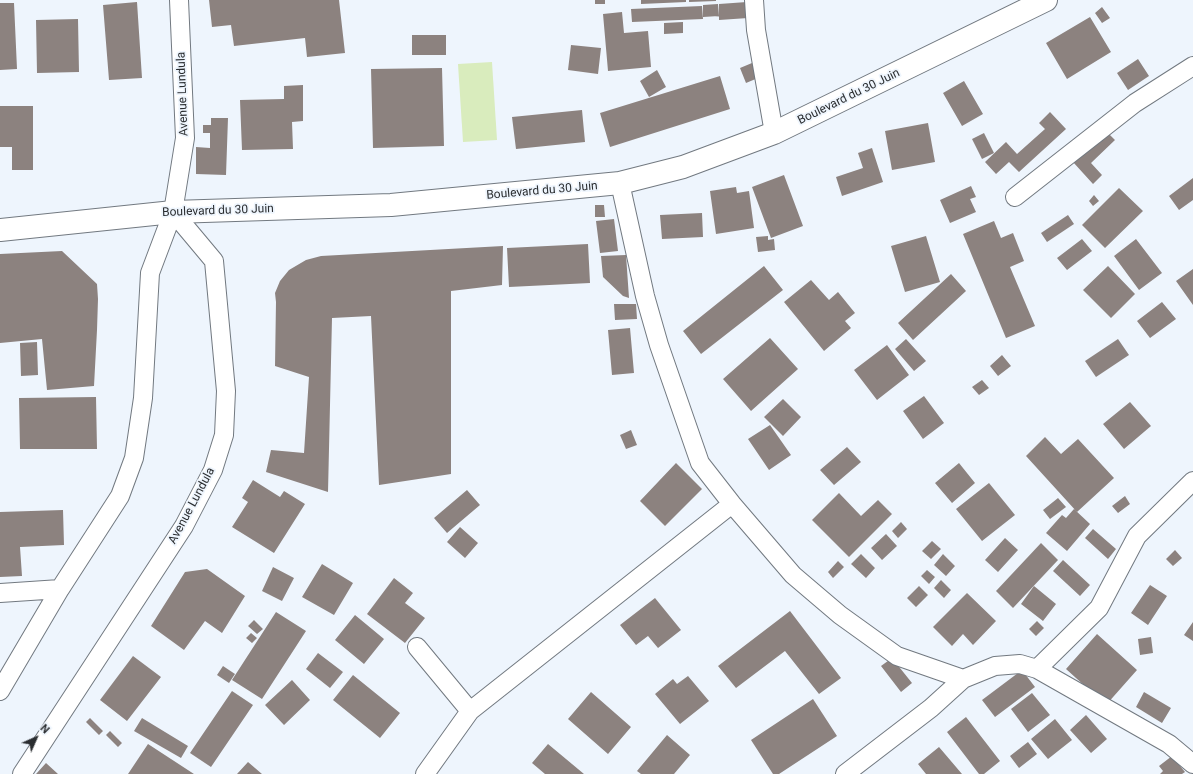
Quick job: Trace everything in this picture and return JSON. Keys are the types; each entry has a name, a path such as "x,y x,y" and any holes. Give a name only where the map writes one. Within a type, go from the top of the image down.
{"street":[{"name":"Avenue Lundula","path":"0,691 60,589 120,496 134,458 143,398 150,273 173,212 185,138 179,0"},
{"path":"754,0 756,30 774,133"},
{"name":"Boulevard du 30 Juin","path":"0,230 173,212 391,205 620,183 683,167 774,133 1046,0"},
{"path":"1016,197 1135,103 1193,66"},
{"path":"620,183 645,296 659,345 700,463 732,504 793,575 840,615 897,656 963,679"},
{"name":"Avenue Lundula","path":"22,774 184,526 213,470 224,435 226,391 214,261 173,212"},
{"path":"1037,669 1099,608 1138,536 1193,481"},
{"path":"425,774 470,711 732,504"},
{"path":"0,593 60,589"},
{"path":"417,647 470,711"},
{"path":"845,774 930,708 963,679 995,666 1020,664 1037,669 1169,744 1193,764"}],"green space":[{"path":"492,62 497,140 463,142 458,64"}],"building":[{"path":"209,0 339,0 345,53 307,57 305,38 234,46 231,25 212,27"},
{"path":"595,0 605,0 605,4 595,4"},
{"path":"641,0 686,0 686,2 641,4"},
{"path":"689,0 716,0 716,1 689,2"},
{"path":"137,2 142,78 109,80 103,5"},
{"path":"747,2 748,18 719,20 719,4"},
{"path":"0,3 14,3 17,69 0,70"},
{"path":"718,4 719,16 703,17 703,5"},
{"path":"702,6 703,19 632,22 631,9"},
{"path":"1102,7 1110,18 1102,23 1095,13"},
{"path":"622,12 624,33 648,31 651,67 608,71 603,14"},
{"path":"1090,17 1111,52 1067,79 1046,43"},
{"path":"78,19 79,72 37,73 36,20"},
{"path":"683,22 683,33 664,34 664,23"},
{"path":"412,35 446,35 446,55 412,55"},
{"path":"571,45 601,48 598,74 568,70"},
{"path":"1138,59 1149,76 1128,90 1117,73"},
{"path":"752,63 758,78 746,83 740,68"},
{"path":"442,68 444,146 373,148 371,69"},
{"path":"657,70 666,87 649,97 640,81"},
{"path":"720,76 730,109 610,147 600,113"},
{"path":"964,81 983,114 962,126 943,93"},
{"path":"303,85 303,121 292,122 293,149 242,150 240,100 284,99 284,86"},
{"path":"0,106 33,106 33,170 12,170 12,147 0,147"},
{"path":"582,110 585,142 516,149 512,117"},
{"path":"1050,112 1066,129 1019,172 1009,162 996,174 985,162 1006,142 1017,154 1045,129 1039,123"},
{"path":"211,118 228,118 226,175 196,174 196,147 210,148 210,133 203,133 203,125 211,125"},
{"path":"928,123 935,162 892,170 885,131"},
{"path":"1106,131 1115,140 1091,163 1102,175 1093,184 1073,162"},
{"path":"984,133 994,153 982,159 972,139"},
{"path":"872,148 883,182 842,196 836,177 863,168 858,153"},
{"path":"784,175 803,226 771,238 752,187"},
{"path":"1193,178 1193,200 1179,210 1169,196"},
{"path":"971,186 976,197 970,199 976,212 950,223 940,200"},
{"path":"736,187 737,193 749,191 754,228 716,234 710,191"},
{"path":"1119,188 1143,211 1105,248 1082,225"},
{"path":"1094,195 1099,201 1093,206 1089,201"},
{"path":"595,205 604,205 605,217 595,217"},
{"path":"702,213 703,237 662,239 660,215"},
{"path":"1068,215 1074,224 1047,242 1041,233"},
{"path":"614,219 618,251 600,253 596,221"},
{"path":"994,221 1001,238 1013,233 1024,261 1010,267 1035,326 1006,338 963,234"},
{"path":"768,236 768,240 774,239 775,250 758,252 756,237"},
{"path":"926,236 940,282 905,292 891,246"},
{"path":"1082,239 1092,251 1067,270 1057,258"},
{"path":"1136,239 1162,273 1139,290 1114,256"},
{"path":"588,244 590,283 509,287 507,248"},
{"path":"503,246 502,285 451,291 451,474 379,485 371,316 332,318 328,492 266,472 271,450 304,453 309,377 275,366 275,293 280,281 289,270 306,260 321,256"},
{"path":"62,251 97,284 98,299 94,386 47,390 42,339 0,343 0,254"},
{"path":"626,255 629,298 623,296 603,277 601,256"},
{"path":"764,266 783,290 701,354 683,331"},
{"path":"1108,266 1135,294 1111,318 1083,290"},
{"path":"1193,269 1193,305 1176,281"},
{"path":"951,274 966,291 913,340 898,323"},
{"path":"811,280 829,300 838,292 855,313 845,321 851,328 824,351 784,302"},
{"path":"1162,302 1176,319 1150,338 1137,321"},
{"path":"614,304 636,304 637,319 615,320"},
{"path":"630,328 634,373 612,375 608,330"},
{"path":"770,338 798,369 751,411 723,379"},
{"path":"906,339 926,361 914,371 895,349"},
{"path":"1118,339 1129,355 1096,377 1085,361"},
{"path":"37,342 38,375 21,376 20,343"},
{"path":"887,345 909,375 877,400 854,370"},
{"path":"1002,355 1011,366 998,376 990,366"},
{"path":"982,380 989,388 979,395 972,387"},
{"path":"924,396 944,423 923,439 903,411"},
{"path":"96,397 97,449 20,449 19,398"},
{"path":"783,399 801,417 783,436 764,417"},
{"path":"1130,402 1151,426 1124,449 1103,424"},
{"path":"770,425 791,455 769,470 748,439"},
{"path":"631,430 637,445 626,449 620,435"},
{"path":"1045,437 1061,454 1078,439 1114,478 1077,512 1026,456"},
{"path":"847,447 861,462 834,485 820,470"},
{"path":"676,463 702,489 665,526 640,501"},
{"path":"959,463 975,483 952,503 935,483"},
{"path":"253,480 280,497 284,491 305,504 274,553 232,527 248,502 242,498"},
{"path":"989,483 1015,515 982,541 956,509"},
{"path":"467,490 480,505 447,533 434,518"},
{"path":"839,493 861,516 878,500 892,514 849,557 812,520"},
{"path":"1125,496 1130,504 1118,513 1112,506"},
{"path":"1058,498 1066,507 1050,519 1043,510"},
{"path":"1074,509 1090,524 1067,551 1046,533 1062,515 1066,518"},
{"path":"63,510 64,545 20,547 22,576 0,577 0,512"},
{"path":"901,522 907,529 898,538 892,531"},
{"path":"460,527 478,543 465,558 447,542"},
{"path":"1093,529 1116,549 1108,559 1085,538"},
{"path":"886,534 897,546 882,560 871,548"},
{"path":"1005,538 1018,550 998,572 985,560"},
{"path":"932,541 941,549 931,559 922,551"},
{"path":"1041,543 1058,560 1013,608 996,591"},
{"path":"1175,550 1182,558 1173,566 1166,559"},
{"path":"861,554 875,568 866,578 851,564"},
{"path":"943,554 955,566 946,576 934,565"},
{"path":"1063,560 1090,585 1080,596 1053,571"},
{"path":"838,561 844,567 833,578 828,572"},
{"path":"322,564 353,583 334,615 302,597"},
{"path":"273,567 294,578 282,601 262,591"},
{"path":"207,569 245,596 222,633 205,621 184,650 151,626 185,572"},
{"path":"927,570 935,577 929,584 921,576"},
{"path":"394,578 413,593 405,603 425,618 405,643 367,614"},
{"path":"941,580 951,590 944,598 934,588"},
{"path":"1150,585 1167,596 1148,625 1131,613"},
{"path":"919,586 928,595 916,607 907,598"},
{"path":"1034,586 1056,604 1043,621 1021,604"},
{"path":"967,593 996,621 973,645 963,634 952,646 933,627"},
{"path":"655,598 681,630 658,648 648,636 636,645 620,625"},
{"path":"790,611 841,678 819,694 785,651 736,688 718,666"},
{"path":"276,612 306,631 262,699 232,680"},
{"path":"355,615 384,639 364,664 335,640"},
{"path":"254,620 263,629 257,634 248,626"},
{"path":"1037,621 1044,628 1036,636 1029,629"},
{"path":"1193,622 1193,641 1184,635"},
{"path":"251,633 257,638 252,643 246,638"},
{"path":"1097,634 1137,670 1106,705 1066,669"},
{"path":"1151,637 1153,653 1140,655 1138,639"},
{"path":"318,653 343,672 330,688 306,669"},
{"path":"133,656 161,677 127,721 100,700"},
{"path":"892,658 912,683 901,692 881,666"},
{"path":"223,666 235,674 229,683 217,675"},
{"path":"1022,670 1035,687 995,717 982,700"},
{"path":"353,675 400,713 380,738 333,700"},
{"path":"688,676 709,701 680,724 655,694 673,679 677,684"},
{"path":"292,680 310,700 284,725 265,705"},
{"path":"232,691 253,705 211,767 190,753"},
{"path":"591,692 631,727 608,754 568,719"},
{"path":"1144,692 1171,708 1162,723 1136,707"},
{"path":"1032,693 1050,715 1028,732 1011,709"},
{"path":"813,699 837,736 779,774 773,774 751,740"},
{"path":"1086,715 1107,739 1091,753 1070,730"},
{"path":"966,717 1000,761 984,774 979,774 947,732"},
{"path":"90,718 103,731 99,735 86,722"},
{"path":"142,718 188,746 181,758 134,731"},
{"path":"1055,719 1072,740 1048,759 1031,739"},
{"path":"110,731 122,743 118,747 106,735"},
{"path":"667,735 690,755 674,774 641,774 637,771"},
{"path":"1028,742 1037,754 1019,768 1010,756"},
{"path":"148,744 194,774 128,774"},
{"path":"548,744 584,774 545,774 532,763"},
{"path":"939,747 962,774 926,774 918,764"},
{"path":"1172,756 1185,772 1182,774 1160,774 1163,771 1159,766"},
{"path":"248,762 262,774 237,774"},
{"path":"46,763 58,774 36,774"}]}
